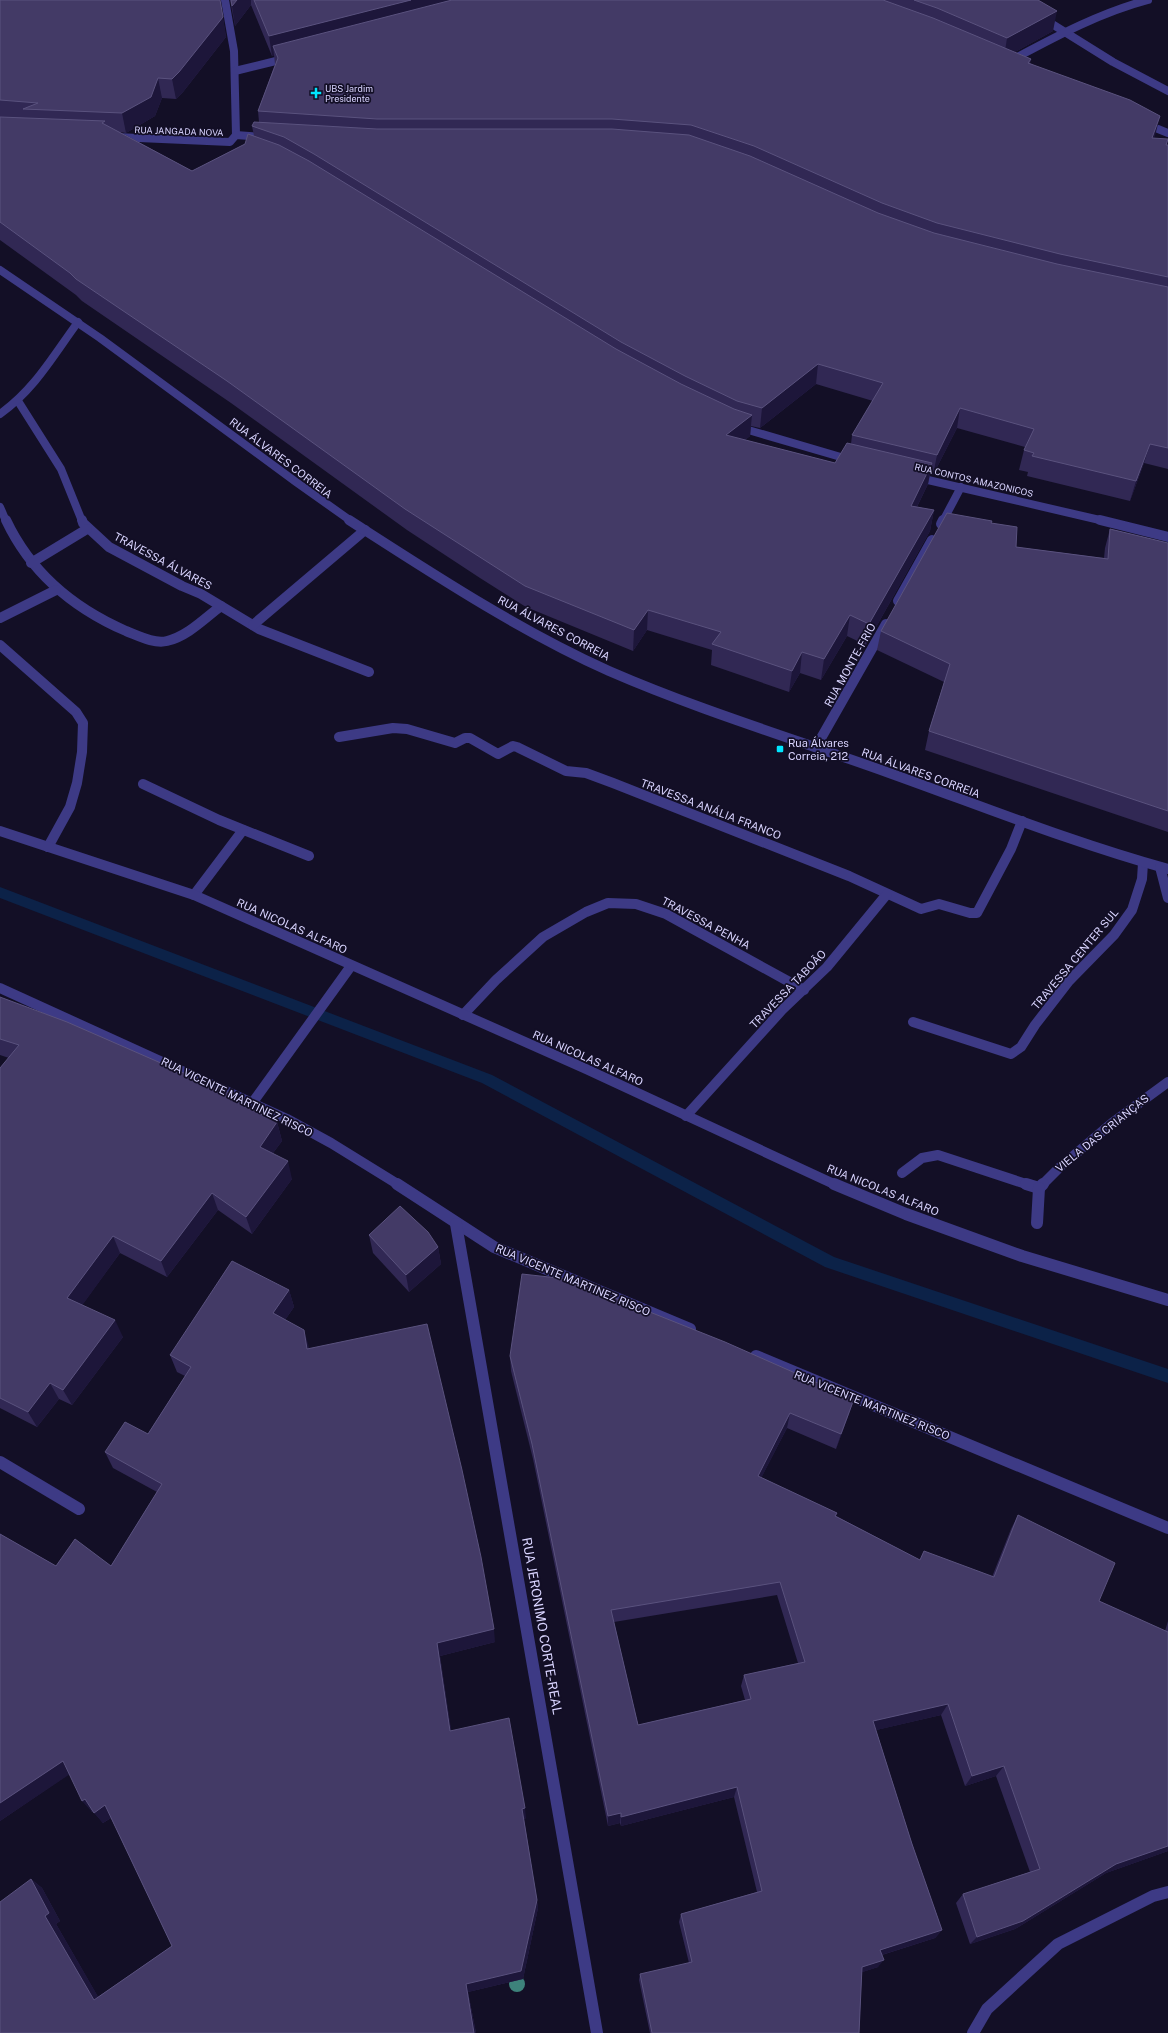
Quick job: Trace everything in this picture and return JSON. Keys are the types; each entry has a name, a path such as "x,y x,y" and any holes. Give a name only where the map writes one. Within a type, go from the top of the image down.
{"street":[{"path":"225,0 234,51 234,102 236,135"},
{"path":"1007,66 1065,32 1118,8 1148,0"},
{"path":"1039,16 1113,62 1168,91"},
{"path":"235,71 296,56"},
{"path":"1155,127 1168,133"},
{"name":"RUA JANGADA NOVA","path":"106,137 234,143 236,135 270,138"},
{"name":"RUA ÁLVARES CORREIA","path":"0,270 78,322 330,508 484,603 583,658 640,684 1022,821 1143,863 1164,868"},
{"path":"0,414 18,401 29,390 78,322"},
{"name":"TRAVESSA ÁLVARES","path":"18,401 61,469 83,523 87,529 109,547 182,586 201,594 253,625 291,643 369,672"},
{"path":"728,423 859,462"},
{"name":"RUA CONTOS AMAZONICOS","path":"910,476 1075,512 1168,536"},
{"name":"RUA MONTE-FRIO","path":"816,747 961,487"},
{"path":"0,507 21,549 31,563 56,590 79,608 97,618 135,635 160,642 178,637 221,606"},
{"path":"31,563 87,529"},
{"path":"253,625 365,530"},
{"path":"0,618 56,590"},
{"path":"0,645 76,712 83,723 82,752 77,783 70,807 48,847"},
{"name":"TRAVESSA ANÁLIA FRANCO","path":"339,737 393,728 407,729 455,743 465,738 470,738 498,754 513,746 517,747 566,771 586,773 613,783 849,876 919,909 939,904 970,913 977,913 1011,849 1022,821"},
{"path":"143,784 243,830 309,856"},
{"path":"194,895 243,830"},
{"name":"RUA NICOLAS ALFARO","path":"0,831 194,895 686,1116 810,1174 906,1214 1022,1256 1168,1300"},
{"name":"TRAVESSA CENTER SUL","path":"913,1022 1011,1054 1021,1047 1035,1025 1070,981 1114,935 1132,910 1142,879 1143,863"},
{"path":"1164,868 1168,898"},
{"name":"TRAVESSA TABOÃO","path":"686,1116 782,1010 827,967 887,894"},
{"name":"TRAVESSA PENHA","path":"463,1015 496,980 544,937 586,912 608,903 636,904 661,912 804,990"},
{"path":"253,1102 351,966"},
{"name":"RUA VICENTE MARTINEZ RISCO","path":"0,988 253,1102 331,1143 396,1183 456,1224 494,1247 700,1333"},
{"name":"VIELA DAS CRIANÇAS","path":"1039,1188 1055,1171 1092,1139 1148,1095 1168,1082"},
{"path":"902,1173 922,1158 938,1155 1039,1188 1037,1223"},
{"name":"RUA JERONIMO CORTE-REAL","path":"456,1224 597,2033"},
{"name":"RUA VICENTE MARTINEZ RISCO","path":"743,1351 1168,1528"},
{"path":"0,1462 79,1509"},
{"path":"973,2033 987,2009 1058,1944 1153,1896 1168,1892"}],"building":[{"path":"0,0 220,0 223,17 172,79 158,78 151,97 122,113 23,109 38,103 0,100"},
{"path":"231,0 237,0 232,6"},
{"path":"254,0 411,0 269,36"},
{"path":"452,0 883,0 933,18 1031,59 1028,63 1130,100 1160,116 1152,138 1168,139 1166,145 1168,145 1168,277 1060,254 937,223 882,203 754,146 691,125 612,119 377,119 258,111 278,58 273,46"},
{"path":"914,0 1038,0 1057,11 1007,38 937,8"},
{"path":"0,117 105,121 102,123 192,171 245,144 248,134 279,145 309,161 616,349 681,384 734,409 752,415 726,435 835,463 847,443 932,463 911,506 934,510 869,624 850,615 824,659 802,652 792,671 712,644 721,632 648,610 634,630 525,586 405,509 227,381 76,279 0,222"},
{"path":"254,122 377,129 612,129 689,135 750,156 878,213 934,233 1057,264 1168,287 1168,448 1150,444 1136,481 1032,456 1034,453 1024,450 1034,429 960,408 937,455 852,435 883,383 818,364 762,408 737,401 685,376 621,342 314,154 284,137 252,126"},
{"path":"947,513 1017,527 1016,547 1108,559 1110,529 1168,543 1168,811 929,731 950,664 881,631"},
{"path":"0,997 67,1022 250,1102 247,1107 277,1122 260,1147 288,1161 246,1217 212,1193 161,1261 113,1236 67,1298 115,1320 63,1390 50,1383 28,1412 0,1398 0,1068 19,1045 0,1039"},
{"path":"400,1206 428,1232 438,1247 406,1275 369,1235"},
{"path":"232,1261 289,1290 273,1313 304,1330 307,1349 427,1324 462,1470 481,1557 494,1629 437,1643 450,1731 509,1718 525,1808 522,1809 537,1900 521,1971 466,1984 474,2033 0,2033 0,1902 31,1879 49,1913 45,1916 94,2000 172,1946 105,1805 94,1813 85,1799 82,1801 63,1761 0,1803 0,1534 56,1566 75,1539 111,1566 162,1484 105,1452 125,1422 148,1434 191,1367 170,1355"},
{"path":"522,1274 567,1279 725,1342 854,1399 841,1434 790,1413 758,1476 837,1513 835,1516 920,1560 924,1551 994,1577 1018,1515 1115,1563 1099,1601 1168,1632 1168,1846 1116,1864 1023,1921 977,1937 963,1894 1040,1869 1004,1766 972,1776 948,1704 873,1721 912,1844 942,1930 880,1950 884,1960 862,1967 859,2033 652,2033 640,1974 692,1962 681,1914 762,1891 737,1787 621,1817 621,1813 608,1816 532,1444 510,1356","holes":["780,1582 805,1662 744,1675 751,1699 638,1725 611,1610"]}],"waterway":[{"path":"0,892 487,1079 830,1262 1168,1376"}],"place":[{"name":"UBS Jardim Presidente","path":"316,93"},
{"name":"Rua Álvares Correia, 212","path":"780,749"}]}
